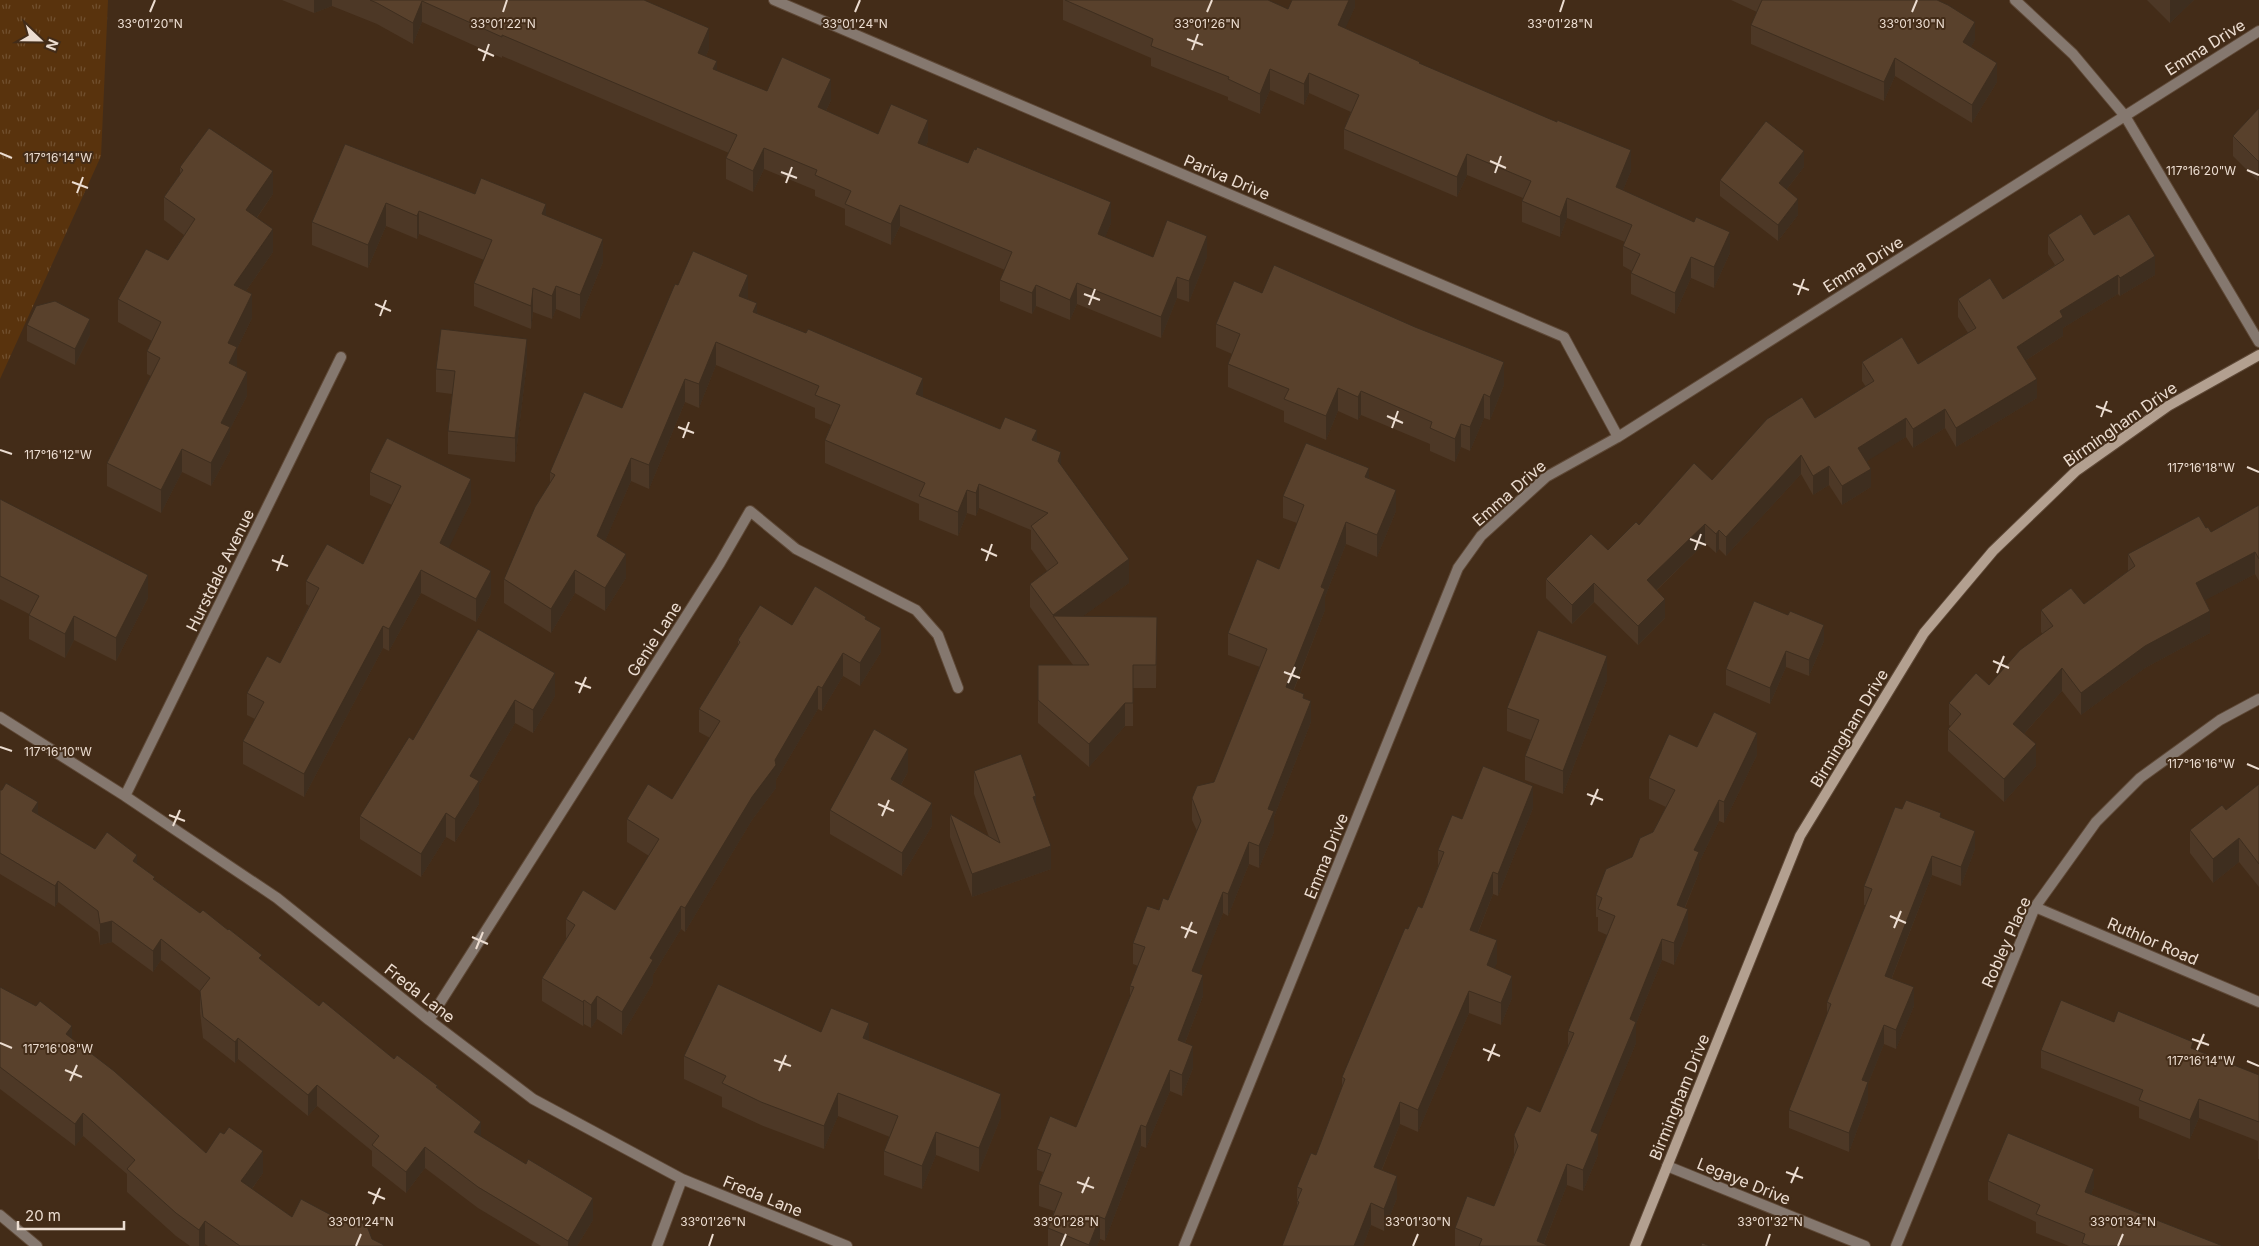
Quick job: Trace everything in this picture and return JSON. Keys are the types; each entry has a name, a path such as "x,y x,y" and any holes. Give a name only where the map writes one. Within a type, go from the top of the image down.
{"main road":[{"name":"Birmingham Drive","path":"1635,1246 1800,836 1924,633 1993,551 2076,471 2168,406 2259,355"}],"street":[{"name":"Pariva Drive","path":"774,0 1564,337 1618,437"},
{"path":"2015,0 2073,54 2125,116 2259,342"},
{"name":"Emma Drive","path":"1184,1246 1458,568 1481,536 1546,477 1618,437 2259,31"},
{"name":"Hurstdale Avenue","path":"125,796 341,357"},
{"name":"Genie Lane","path":"429,1020 715,572 750,512 796,549 916,610 938,635 958,688"},
{"name":"Robley Place","path":"1896,1246 2035,907 2096,822 2140,778 2220,720 2259,699"},
{"name":"Freda Lane","path":"0,717 125,796 277,898 429,1020 533,1099 682,1179 846,1246"},
{"name":"Ruthlor Road","path":"2035,907 2259,1002"},
{"name":"Legaye Drive","path":"1667,1166 1865,1246"},
{"path":"657,1246 682,1179"},
{"path":"0,1214 37,1246"}],"green space":[{"path":"0,0 108,0 101,156 0,379"}],"building":[{"path":"370,0 644,0 709,28 698,53 717,61 713,69 767,91 782,57 831,79 818,107 878,134 891,104 928,120 918,143 968,163 974,149 976,150 977,147 1111,202 1098,234 1153,257 1167,220 1207,236 1189,281 1177,277 1161,317 1077,283 1070,300 1036,285 1032,293 1000,280 1012,252 900,205 891,224 845,204 851,191 815,175 817,170 764,148 753,171 726,158 737,135 502,35 502,37 422,1 413,23"},
{"path":"1065,0 1268,0 1288,9 1292,0 1349,0 1338,25 1419,63 1557,122 1557,120 1631,150 1616,187 1694,222 1696,217 1730,232 1714,267 1691,257 1675,293 1631,273 1640,254 1623,246 1632,225 1567,198 1560,217 1522,201 1531,181 1467,154 1457,177 1344,129 1359,95 1309,73 1304,84 1270,69 1260,94 1228,79 1229,77 1151,46 1153,39"},
{"path":"1762,0 1937,0 1975,22 1963,42 1997,63 1972,105 1895,58 1884,82 1751,25"},
{"path":"2259,108 2259,161 2258,161 2233,136"},
{"path":"1766,121 1804,151 1779,183 1798,199 1778,225 1720,180"},
{"path":"209,128 273,171 246,210 273,229 234,285 252,294 228,343 237,347 229,363 247,372 221,423 230,427 211,463 182,449 161,490 107,463 160,358 147,351 161,322 118,299 146,249 168,260 195,219 164,197 183,170 180,167"},
{"path":"345,144 475,194 481,178 546,204 542,214 603,239 580,295 556,286 552,296 533,288 531,306 474,283 492,240 419,211 417,216 386,203 368,245 312,222"},
{"path":"2081,214 2094,235 2129,214 2155,256 2120,278 2118,275 2060,311 2063,317 2017,347 2037,379 1956,428 1945,409 1913,429 1906,418 1858,448 1871,469 1842,486 1829,466 1813,476 1801,455 1726,537 1719,530 1716,534 1705,524 1647,580 1665,599 1638,626 1594,583 1572,605 1546,579 1591,534 1608,550 1636,522 1639,525 1694,463 1712,480 1767,419 1802,397 1815,418 1874,381 1862,362 1902,337 1918,364 1976,328 1958,299 1990,278 2003,299 2064,260 2048,235"},
{"path":"693,251 748,275 739,296 757,303 753,312 806,333 808,329 923,378 916,394 1000,429 1005,417 1037,430 1032,440 1061,452 1058,461 1129,559 1053,615 1030,584 1058,563 1031,526 1048,513 979,484 976,493 967,490 958,512 919,496 925,483 825,440 840,405 815,395 819,386 716,342 699,384 685,379 649,465 631,458 597,536 626,554 605,588 575,570 551,609 504,579 535,507 555,475 550,472 584,392 622,408 675,284 678,285"},
{"path":"1274,265 1415,327 1504,362 1490,397 1484,394 1470,427 1461,424 1455,439 1430,428 1432,422 1361,391 1358,397 1338,388 1326,416 1284,399 1289,389 1228,364 1240,334 1216,324 1234,281 1262,293"},
{"path":"55,301 90,319 75,349 27,325 36,306"},
{"path":"441,329 527,339 515,438 448,431 455,371 436,369"},
{"path":"387,438 471,479 440,543 491,571 476,599 421,570 389,629 383,626 304,774 243,741 264,702 247,693 267,656 280,663 319,588 306,581 327,544 363,564 401,486 370,472"},
{"path":"1306,443 1369,468 1365,477 1396,490 1377,535 1346,522 1321,587 1325,589 1286,687 1304,694 1303,698 1311,701 1268,809 1274,811 1259,846 1249,842 1228,894 1223,892 1192,971 1203,975 1178,1040 1193,1046 1182,1075 1170,1070 1146,1127 1141,1125 1105,1219 1100,1217 1089,1245 1048,1228 1062,1193 1039,1184 1051,1154 1037,1149 1050,1116 1076,1127 1134,987 1130,986 1145,947 1133,943 1147,906 1159,910 1163,898 1168,900 1201,821 1192,798 1197,786 1214,782 1267,649 1228,633 1257,559 1279,569 1304,505 1283,496"},
{"path":"0,499 148,575 116,638 74,616 65,634 29,615 39,596 0,576"},
{"path":"2259,505 2259,559 2255,552 2196,583 2210,611 2145,646 2081,693 2062,668 2013,724 2036,744 2004,779 1948,729 1961,714 1949,703 1976,673 1989,685 2020,650 2053,626 2041,610 2071,588 2084,604 2135,566 2128,554 2199,516 2206,528 2208,527 2211,532"},
{"path":"815,586 881,628 860,663 843,653 822,688 818,686 775,760 776,765 752,797 685,908 681,906 650,958 653,960 622,1012 597,996 591,1005 584,1000 583,1002 542,978 575,925 566,919 583,890 615,910 659,839 627,819 648,784 672,799 720,721 699,709 760,605 792,625"},
{"path":"1754,601 1788,615 1790,611 1824,625 1809,660 1786,651 1770,688 1726,669"},
{"path":"1053,616 1157,617 1156,665 1133,665 1133,703 1125,703 1089,744 1038,700 1038,665 1089,665"},
{"path":"478,629 555,673 533,710 515,700 470,776 479,781 455,819 446,813 421,854 360,816 409,737 413,740"},
{"path":"1538,630 1607,656 1563,771 1525,756 1539,720 1507,708"},
{"path":"1714,712 1757,733 1724,802 1719,800 1694,850 1699,852 1677,905 1688,909 1674,943 1662,939 1630,1019 1636,1022 1591,1131 1598,1134 1583,1170 1567,1164 1537,1241 1547,1246 1479,1246 1482,1239 1455,1228 1467,1196 1494,1206 1518,1146 1514,1135 1527,1106 1540,1112 1574,1033 1568,1031 1615,916 1598,909 1602,898 1596,895 1606,869 1632,857 1640,838 1653,832 1675,790 1649,778 1669,734 1697,747"},
{"path":"874,729 908,749 891,779 932,803 902,853 830,810"},
{"path":"1021,754 1036,796 1033,797 1051,846 972,874 950,814 1000,843 974,771"},
{"path":"1483,766 1533,786 1498,874 1493,872 1470,930 1497,940 1487,965 1512,976 1501,1003 1469,991 1418,1110 1400,1102 1374,1167 1397,1176 1384,1209 1371,1203 1354,1246 1282,1246 1299,1202 1297,1201 1302,1189 1297,1187 1311,1153 1316,1155 1345,1079 1342,1077 1405,928 1408,929 1418,906 1422,908 1444,852 1438,850 1452,815 1462,819"},
{"path":"6,783 38,802 32,811 95,849 107,832 137,855 133,861 155,877 153,879 200,913 203,910 229,929 262,955 259,958 319,1006 323,1001 394,1059 397,1055 438,1086 436,1087 481,1122 474,1132 526,1164 528,1159 593,1198 568,1241 478,1187 425,1147 406,1172 372,1145 379,1136 317,1085 308,1095 238,1038 235,1042 203,1017 200,991 210,978 161,939 153,951 112,921 100,924 98,911 58,881 55,886 0,853 0,790 2,790"},
{"path":"2259,784 2259,864 2239,838 2213,859 2190,830 2222,805 2226,810"},
{"path":"1906,800 1941,813 1940,817 1975,831 1961,867 1932,856 1885,976 1914,987 1896,1030 1884,1025 1862,1080 1868,1082 1849,1133 1789,1110 1831,1004 1827,1002 1872,889 1864,886 1895,807 1902,809"},
{"path":"718,984 821,1032 831,1008 869,1023 863,1038 1001,1094 979,1148 936,1132 922,1166 884,1151 898,1116 838,1093 824,1126 761,1102 722,1083 726,1076 684,1056"},
{"path":"0,987 36,1006 40,1001 72,1026 66,1034 114,1071 206,1153 220,1132 224,1134 229,1127 263,1151 241,1181 292,1217 301,1199 348,1224 357,1220 367,1226 372,1239 384,1245 240,1246 205,1221 199,1230 176,1213 127,1169 135,1160 83,1113 75,1124 0,1067"},
{"path":"2061,1000 2114,1022 2118,1011 2193,1042 2191,1048 2259,1075 2259,1122 2199,1099 2190,1120 2139,1100 2143,1090 2041,1050"},
{"path":"2008,1133 2094,1169 2085,1192 2223,1246 2090,1246 2082,1243 2085,1234 2036,1214 2040,1205 1988,1181"}]}
